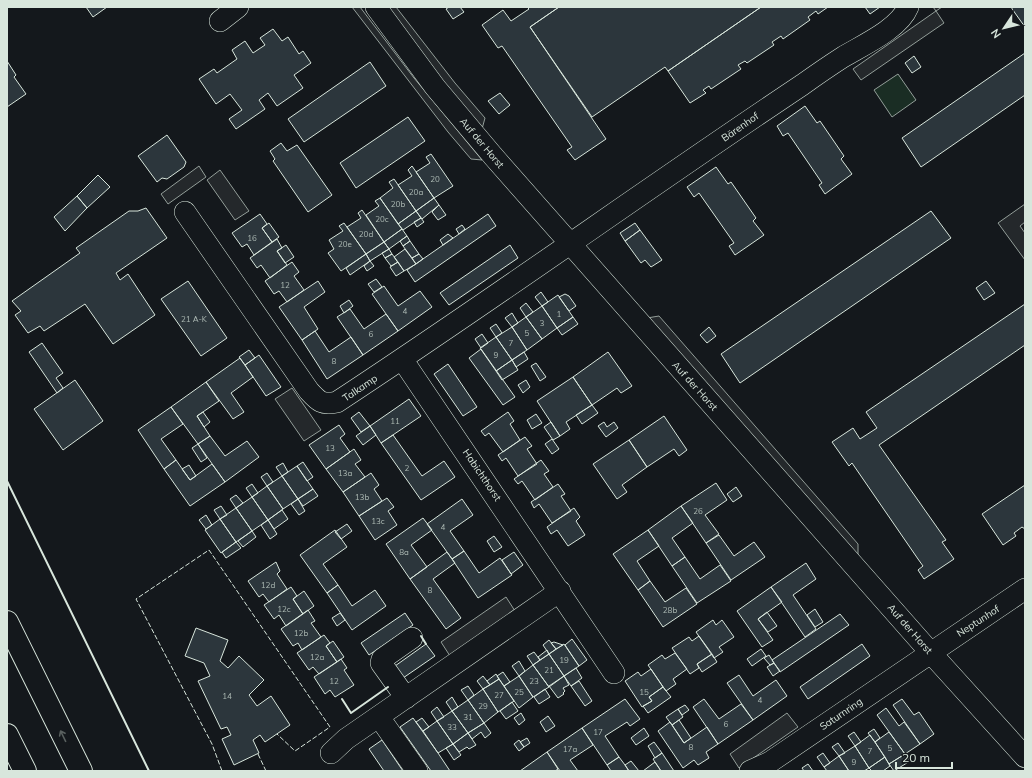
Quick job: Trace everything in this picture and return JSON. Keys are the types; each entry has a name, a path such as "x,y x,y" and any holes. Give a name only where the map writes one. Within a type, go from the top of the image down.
{"highway":[{"path":"7,622 80,771"},
{"path":"7,734 25,771"}],"street":[{"path":"220,21 238,7"},
{"name":"Auf der Horst","path":"376,7 435,87 570,245 930,652 1025,757"},
{"name":"Bärenhof","path":"570,245 768,107 879,36 902,18 908,7"},
{"name":"Talkamp","path":"185,212 295,372 317,400 326,404 337,402 570,245"},
{"name":"Habichthorst","path":"402,359 614,673"},
{"name":"Neptunhof","path":"930,652 1025,589"},
{"path":"331,753 346,739 560,592"},
{"path":"406,698 381,663 382,659 412,638"},
{"name":"Saturnring","path":"750,771 773,767 930,652"},
{"path":"379,716 417,771"}],"green space":[{"path":"898,74 916,100 892,117 874,90"}],"shaded area":[{"path":"352,7 360,7 414,78 482,160 471,159 448,132"},
{"path":"385,7 396,7 455,83 485,118 482,129 449,90"},
{"path":"933,7 942,7 936,11"},
{"path":"936,11 944,23 861,80 853,69"},
{"path":"199,166 206,177 168,204 161,194"},
{"path":"220,170 249,211 235,220 207,180"},
{"path":"1025,204 1025,222 1020,226 1025,233 1025,260 998,223"},
{"path":"659,316 858,544 858,557 647,318"},
{"path":"292,388 321,430 304,441 275,399"},
{"path":"506,597 515,611 450,656 441,642"},
{"path":"787,713 798,727 739,768 730,754"}],"building":[{"path":"86,7 107,7 93,17"},
{"path":"449,7 460,7 464,12 453,19 446,9"},
{"path":"527,7 559,7 530,27 606,139 575,160 567,150 572,147 502,46 498,48 482,25 503,10 511,21 529,9"},
{"path":"559,7 761,7 668,71 665,67 592,117 530,27"},
{"path":"761,7 828,7 818,14 816,11 808,17 810,20 783,39 781,36 772,42 774,45 747,63 745,61 738,65 741,69 711,89 709,86 703,90 706,93 690,103 668,71"},
{"path":"865,7 880,7 870,14"},
{"path":"1011,7 1025,7 1025,27 1015,13"},
{"path":"273,29 282,41 288,37 299,54 303,51 311,63 294,75 303,88 277,106 268,93 259,100 265,109 236,129 229,119 242,110 230,94 216,104 199,79 214,69 217,73 237,59 232,50 245,41 253,53 265,45 260,38"},
{"path":"1025,53 1025,95 921,167 902,138"},
{"path":"914,56 921,67 912,73 905,63"},
{"path":"7,61 16,75 14,77 26,94 7,107"},
{"path":"370,62 386,86 304,142 288,119"},
{"path":"500,93 510,105 499,114 488,101"},
{"path":"805,106 817,123 820,121 844,156 841,159 852,174 825,194 819,185 822,183 788,133 783,136 777,126"},
{"path":"408,117 425,141 356,188 340,163"},
{"path":"167,135 186,162 184,167 167,179 162,178 157,182 138,156"},
{"path":"281,143 287,151 297,145 332,195 308,212 273,161 275,159 270,151"},
{"path":"431,154 453,186 434,198 416,172 430,163 426,157"},
{"path":"412,166 434,198 416,211 398,185 412,176 408,170"},
{"path":"716,167 728,184 731,182 756,218 753,221 764,235 735,255 729,246 734,243 699,193 694,197 687,187"},
{"path":"98,175 110,187 87,208 77,196"},
{"path":"394,179 416,211 398,224 380,198 393,188 389,182"},
{"path":"77,196 87,208 65,231 54,217"},
{"path":"380,198 402,229 384,242 366,215 379,206 375,201"},
{"path":"434,198 439,205 422,219 416,211"},
{"path":"439,205 446,215 438,220 432,212"},
{"path":"146,208 167,238 116,273 120,280 128,274 155,315 113,344 85,304 44,331 40,326 28,333 15,315 21,311 12,301 80,253 76,248 129,211 138,211"},
{"path":"362,210 384,242 366,254 347,227 361,218 358,213"},
{"path":"416,211 421,218 403,230 398,224"},
{"path":"931,211 951,238 740,383 721,354"},
{"path":"260,214 267,224 262,228 272,242 254,255 247,244 242,247 232,233"},
{"path":"488,214 496,226 415,282 407,270"},
{"path":"421,218 424,222 417,227 414,222"},
{"path":"269,223 279,237 272,242 262,228"},
{"path":"344,223 366,254 341,271 328,253 334,249 329,240 343,231 339,226"},
{"path":"635,223 640,230 625,241 620,233"},
{"path":"462,225 465,229 459,234 456,229"},
{"path":"402,229 407,236 389,249 384,242"},
{"path":"640,230 662,260 651,267 645,260 641,263 625,241"},
{"path":"448,234 453,238 443,245 440,240"},
{"path":"407,236 410,241 403,246 400,241"},
{"path":"277,239 282,248 277,251 287,265 270,278 261,265 257,268 250,258"},
{"path":"410,241 419,254 412,258 403,246"},
{"path":"384,242 389,249 370,261 366,254"},
{"path":"286,245 294,257 285,263 277,251"},
{"path":"510,245 518,258 449,305 440,293"},
{"path":"389,249 392,254 385,258 382,253"},
{"path":"405,249 416,264 404,271 394,257"},
{"path":"366,254 370,261 350,275 346,268"},
{"path":"392,254 398,262 391,266 385,258"},
{"path":"419,254 423,259 416,264 412,258"},
{"path":"370,261 374,266 367,271 364,266"},
{"path":"292,262 299,272 294,276 304,290 287,302 279,291 274,294 265,281"},
{"path":"398,262 404,271 396,276 390,267"},
{"path":"376,279 382,287 374,292 368,284"},
{"path":"188,281 227,338 201,356 161,299"},
{"path":"318,281 325,292 304,307 318,329 302,340 279,307"},
{"path":"986,281 995,293 984,300 976,288"},
{"path":"384,286 398,306 420,291 432,307 398,331 372,294"},
{"path":"541,292 548,302 542,306 535,297"},
{"path":"565,294 569,296 576,306 569,311 559,297"},
{"path":"558,295 573,317 557,328 542,306"},
{"path":"349,300 353,306 344,313 340,306"},
{"path":"526,303 533,312 526,317 520,308"},
{"path":"1025,304 1025,345 879,445 946,540 942,542 954,559 924,579 918,570 923,566 852,463 849,466 832,442 853,428 860,439 877,428 866,412"},
{"path":"542,306 557,328 542,339 526,317"},
{"path":"350,309 364,329 386,314 398,331 363,355 337,317"},
{"path":"512,313 518,323 512,327 505,318"},
{"path":"526,317 542,339 527,350 512,327"},
{"path":"573,317 578,324 562,335 557,328"},
{"path":"496,324 502,333 496,337 490,328"},
{"path":"512,327 527,350 512,360 496,337"},
{"path":"709,327 716,336 707,343 700,335"},
{"path":"315,331 329,352 351,337 363,355 327,379 302,340"},
{"path":"482,334 488,343 481,348 475,339"},
{"path":"496,337 512,360 496,371 480,348"},
{"path":"42,343 63,373 56,378 63,388 57,393 29,352"},
{"path":"481,349 515,397 503,405 469,358"},
{"path":"249,350 255,358 245,365 239,357"},
{"path":"524,352 528,359 516,367 512,360"},
{"path":"608,352 632,386 621,393 617,388 592,405 573,377"},
{"path":"259,355 281,387 266,396 245,365"},
{"path":"240,358 253,377 231,393 244,412 233,419 206,382"},
{"path":"512,360 518,370 502,380 496,371"},
{"path":"536,363 546,377 540,381 531,366"},
{"path":"448,364 477,407 463,416 434,374"},
{"path":"573,377 592,405 566,422 570,429 560,436 537,401"},
{"path":"75,380 103,421 63,450 34,409"},
{"path":"526,380 530,387 523,393 518,385"},
{"path":"206,382 219,401 197,416 210,436 198,444 171,407"},
{"path":"409,399 421,416 381,443 370,426"},
{"path":"592,405 598,413 582,424 576,415"},
{"path":"171,407 183,424 161,439 176,460 164,469 138,430"},
{"path":"203,412 210,422 204,427 197,416"},
{"path":"359,412 370,426 361,432 351,418"},
{"path":"508,412 514,421 510,424 520,440 503,452 489,433 485,436 481,431"},
{"path":"536,414 542,423 532,429 527,420"},
{"path":"664,416 687,450 679,456 674,449 647,467 629,440"},
{"path":"551,422 560,436 553,440 544,427"},
{"path":"604,422 607,427 614,422 618,428 606,437 598,426"},
{"path":"339,425 345,434 340,438 350,452 326,469 309,445"},
{"path":"370,426 376,435 363,445 356,436"},
{"path":"393,435 422,476 444,461 455,477 421,500 381,443"},
{"path":"210,436 225,456 247,441 259,457 225,482 198,444"},
{"path":"525,437 532,446 527,449 537,464 518,476 506,458 502,461 498,455"},
{"path":"552,439 559,449 552,454 545,444"},
{"path":"629,440 647,467 622,485 627,492 617,499 593,464"},
{"path":"198,444 207,458 201,462 192,448"},
{"path":"354,449 361,460 355,464 365,477 343,492 326,469"},
{"path":"176,460 190,480 212,464 225,482 190,506 164,469"},
{"path":"541,460 549,471 544,474 553,487 535,500 522,481 518,484 514,479"},
{"path":"303,462 313,477 307,481 297,466"},
{"path":"283,463 288,472 282,476 276,467"},
{"path":"189,465 196,476 190,480 182,469"},
{"path":"297,466 313,489 298,499 282,476"},
{"path":"267,473 273,482 267,486 261,477"},
{"path":"371,473 379,485 374,489 382,501 359,516 343,492"},
{"path":"282,476 298,499 283,509 267,486"},
{"path":"716,483 727,500 705,515 719,534 706,543 681,506"},
{"path":"252,484 258,493 252,497 246,488"},
{"path":"558,484 565,494 561,496 571,511 552,523 539,504 534,508 531,502"},
{"path":"1025,485 1025,529 1022,527 1014,533 1016,536 1003,545 982,514"},
{"path":"267,486 283,509 268,520 252,497"},
{"path":"736,487 742,496 733,502 727,494"},
{"path":"313,489 318,496 303,506 298,499"},
{"path":"236,495 243,503 236,508 230,499"},
{"path":"252,497 268,520 252,531 236,508"},
{"path":"387,498 394,507 388,511 397,525 375,540 359,516"},
{"path":"298,499 305,511 299,515 291,504"},
{"path":"462,499 473,515 450,531 464,551 452,559 427,524"},
{"path":"221,506 227,515 220,519 214,510"},
{"path":"681,506 693,523 672,538 685,557 672,566 648,530"},
{"path":"236,508 252,531 236,542 220,519"},
{"path":"574,508 580,517 576,521 585,535 568,546 557,530 551,534 547,527"},
{"path":"282,510 288,519 274,529 268,520"},
{"path":"206,515 212,525 206,529 199,520"},
{"path":"423,518 432,530 411,545 427,567 410,579 386,544"},
{"path":"220,519 236,542 221,553 205,530"},
{"path":"268,520 277,534 270,539 261,525"},
{"path":"347,524 352,531 341,539 335,532"},
{"path":"335,530 347,547 323,564 338,585 327,593 300,555"},
{"path":"648,530 659,546 637,561 650,581 638,590 613,554"},
{"path":"252,531 256,537 243,547 238,541"},
{"path":"719,535 734,556 754,542 765,557 731,580 706,543"},
{"path":"494,536 502,547 494,552 487,541"},
{"path":"236,542 241,548 226,558 222,552"},
{"path":"464,551 479,573 500,558 512,575 478,598 452,559"},
{"path":"447,552 455,563 433,579 461,618 446,629 410,579"},
{"path":"514,552 523,565 511,574 502,560"},
{"path":"685,557 700,579 720,565 731,581 697,603 672,566"},
{"path":"276,562 280,571 277,574 287,589 269,602 263,594 259,597 248,581"},
{"path":"806,563 816,579 793,595 816,629 805,637 771,587"},
{"path":"650,581 665,602 686,588 697,604 663,627 638,590"},
{"path":"338,585 352,606 375,590 386,606 352,630 327,593"},
{"path":"291,587 297,596 293,599 303,614 286,626 279,615 274,619 264,605"},
{"path":"771,587 782,602 758,619 773,640 762,647 737,611"},
{"path":"304,591 314,606 303,614 293,599"},
{"path":"815,609 823,622 815,627 807,615"},
{"path":"308,610 315,621 311,623 321,637 302,650 298,643 293,646 281,629"},
{"path":"767,612 777,626 768,632 758,619"},
{"path":"340,613 345,620 337,626 332,618"},
{"path":"405,613 413,625 369,655 361,643"},
{"path":"840,614 849,625 780,672 772,660"},
{"path":"713,620 716,625 722,620 734,637 719,647 723,652 714,658 696,632"},
{"path":"196,628 228,640 220,661 228,668 239,656 264,680 249,695 257,706 271,696 290,725 265,742 260,735 253,740 259,753 234,765 222,739 231,735 227,727 221,729 198,681 210,676 204,663 185,656"},
{"path":"324,635 330,643 326,646 337,662 319,674 313,667 309,670 297,653"},
{"path":"699,636 712,654 697,664 699,668 690,674 672,648 689,637 692,641"},
{"path":"572,639 587,660 579,666 565,645"},
{"path":"549,640 556,649 549,654 543,645"},
{"path":"333,641 344,657 337,662 326,646"},
{"path":"554,642 563,645 556,649 551,643"},
{"path":"426,644 435,656 403,678 395,666"},
{"path":"564,644 579,666 564,676 549,654"},
{"path":"862,644 870,656 808,699 800,687"},
{"path":"761,649 766,656 752,666 747,659"},
{"path":"547,650 549,654 540,660 538,657"},
{"path":"534,652 540,660 533,665 527,656"},
{"path":"675,653 687,669 673,679 676,684 666,691 648,665 662,655 665,659"},
{"path":"549,654 564,676 549,687 533,665"},
{"path":"712,654 717,662 702,672 697,664"},
{"path":"769,655 774,663 770,665 764,658"},
{"path":"341,659 347,668 344,670 354,685 335,697 330,690 325,694 314,677"},
{"path":"519,661 525,671 519,676 512,666"},
{"path":"774,663 780,671 773,676 767,667"},
{"path":"533,665 549,687 533,697 519,676"},
{"path":"576,668 582,678 571,686 564,676"},
{"path":"651,669 663,687 649,697 652,701 642,707 625,681 638,672 641,676"},
{"path":"503,672 510,682 504,686 497,676"},
{"path":"496,674 499,679 490,685 487,681"},
{"path":"739,675 753,696 776,680 787,696 753,720 727,683"},
{"path":"483,676 490,685 483,689 477,681"},
{"path":"519,676 533,697 519,708 504,686"},
{"path":"564,676 569,685 563,688 565,691 563,693 564,694 558,698 549,686"},
{"path":"499,679 514,701 498,712 483,689"},
{"path":"579,681 592,701 585,706 571,686"},
{"path":"468,686 474,695 468,700 461,690"},
{"path":"663,687 671,697 648,713 643,706 652,701 649,697"},
{"path":"483,689 498,712 484,723 468,700"},
{"path":"545,689 550,697 539,704 534,697"},
{"path":"452,697 458,707 452,711 446,702"},
{"path":"625,699 640,719 630,726 627,722 605,736 619,757 607,765 582,728"},
{"path":"704,699 719,719 741,704 753,720 718,744 693,707"},
{"path":"902,699 914,715 919,712 934,734 920,744 893,705"},
{"path":"468,700 484,723 468,733 452,711"},
{"path":"512,702 518,711 506,719 500,711"},
{"path":"685,705 689,710 682,715 678,709"},
{"path":"437,707 444,717 437,721 431,712"},
{"path":"886,708 899,726 904,722 920,744 905,754 877,715"},
{"path":"678,709 683,717 672,725 666,717"},
{"path":"452,711 468,733 453,744 437,721"},
{"path":"521,713 525,720 519,725 514,718"},
{"path":"548,716 555,726 546,732 540,722"},
{"path":"413,718 450,771 431,771 400,727"},
{"path":"422,718 429,727 423,731 416,722"},
{"path":"679,720 691,738 684,743 672,725"},
{"path":"437,721 453,744 438,753 423,731"},
{"path":"670,722 684,743 707,727 718,744 706,752 709,758 698,765 694,760 683,768 658,731"},
{"path":"484,723 491,733 485,738 481,732 472,739 468,733"},
{"path":"582,728 593,745 570,760 578,771 560,771 547,752"},
{"path":"644,728 649,736 636,745 631,738"},
{"path":"874,729 880,738 875,742 868,733"},
{"path":"854,732 861,742 855,746 848,736"},
{"path":"889,732 905,754 889,764 875,742"},
{"path":"468,733 476,745 469,749 467,747 459,752 453,744"},
{"path":"870,735 885,757 869,768 855,746"},
{"path":"527,738 530,743 524,747 520,742"},
{"path":"382,740 403,771 384,771 369,749"},
{"path":"519,740 524,747 519,751 514,744"},
{"path":"654,742 662,753 655,758 648,746"},
{"path":"838,743 845,753 839,756 832,747"},
{"path":"453,744 461,755 454,760 446,748"},
{"path":"855,746 869,768 864,771 849,771 839,756"},
{"path":"547,752 558,769 555,771 520,771"},
{"path":"662,753 674,771 661,771 653,759"},
{"path":"823,753 830,763 824,767 817,757"},
{"path":"905,754 910,761 894,771 889,764"},
{"path":"839,756 849,771 827,771 824,767"},
{"path":"619,757 629,771 611,771 607,765"},
{"path":"885,757 890,766 883,771 872,771 869,768"},
{"path":"631,761 639,771 629,771 625,765"},
{"path":"655,762 661,771 643,771"},
{"path":"808,764 813,771 804,771 802,768"}],"fence":[{"path":"222,771 212,744 136,599 209,550 330,727 295,751 277,734"},
{"path":"258,754 266,771"}],"wall":[{"path":"7,481 149,771"},
{"path":"421,636 426,644"},
{"path":"342,699 351,713 388,687"}]}
